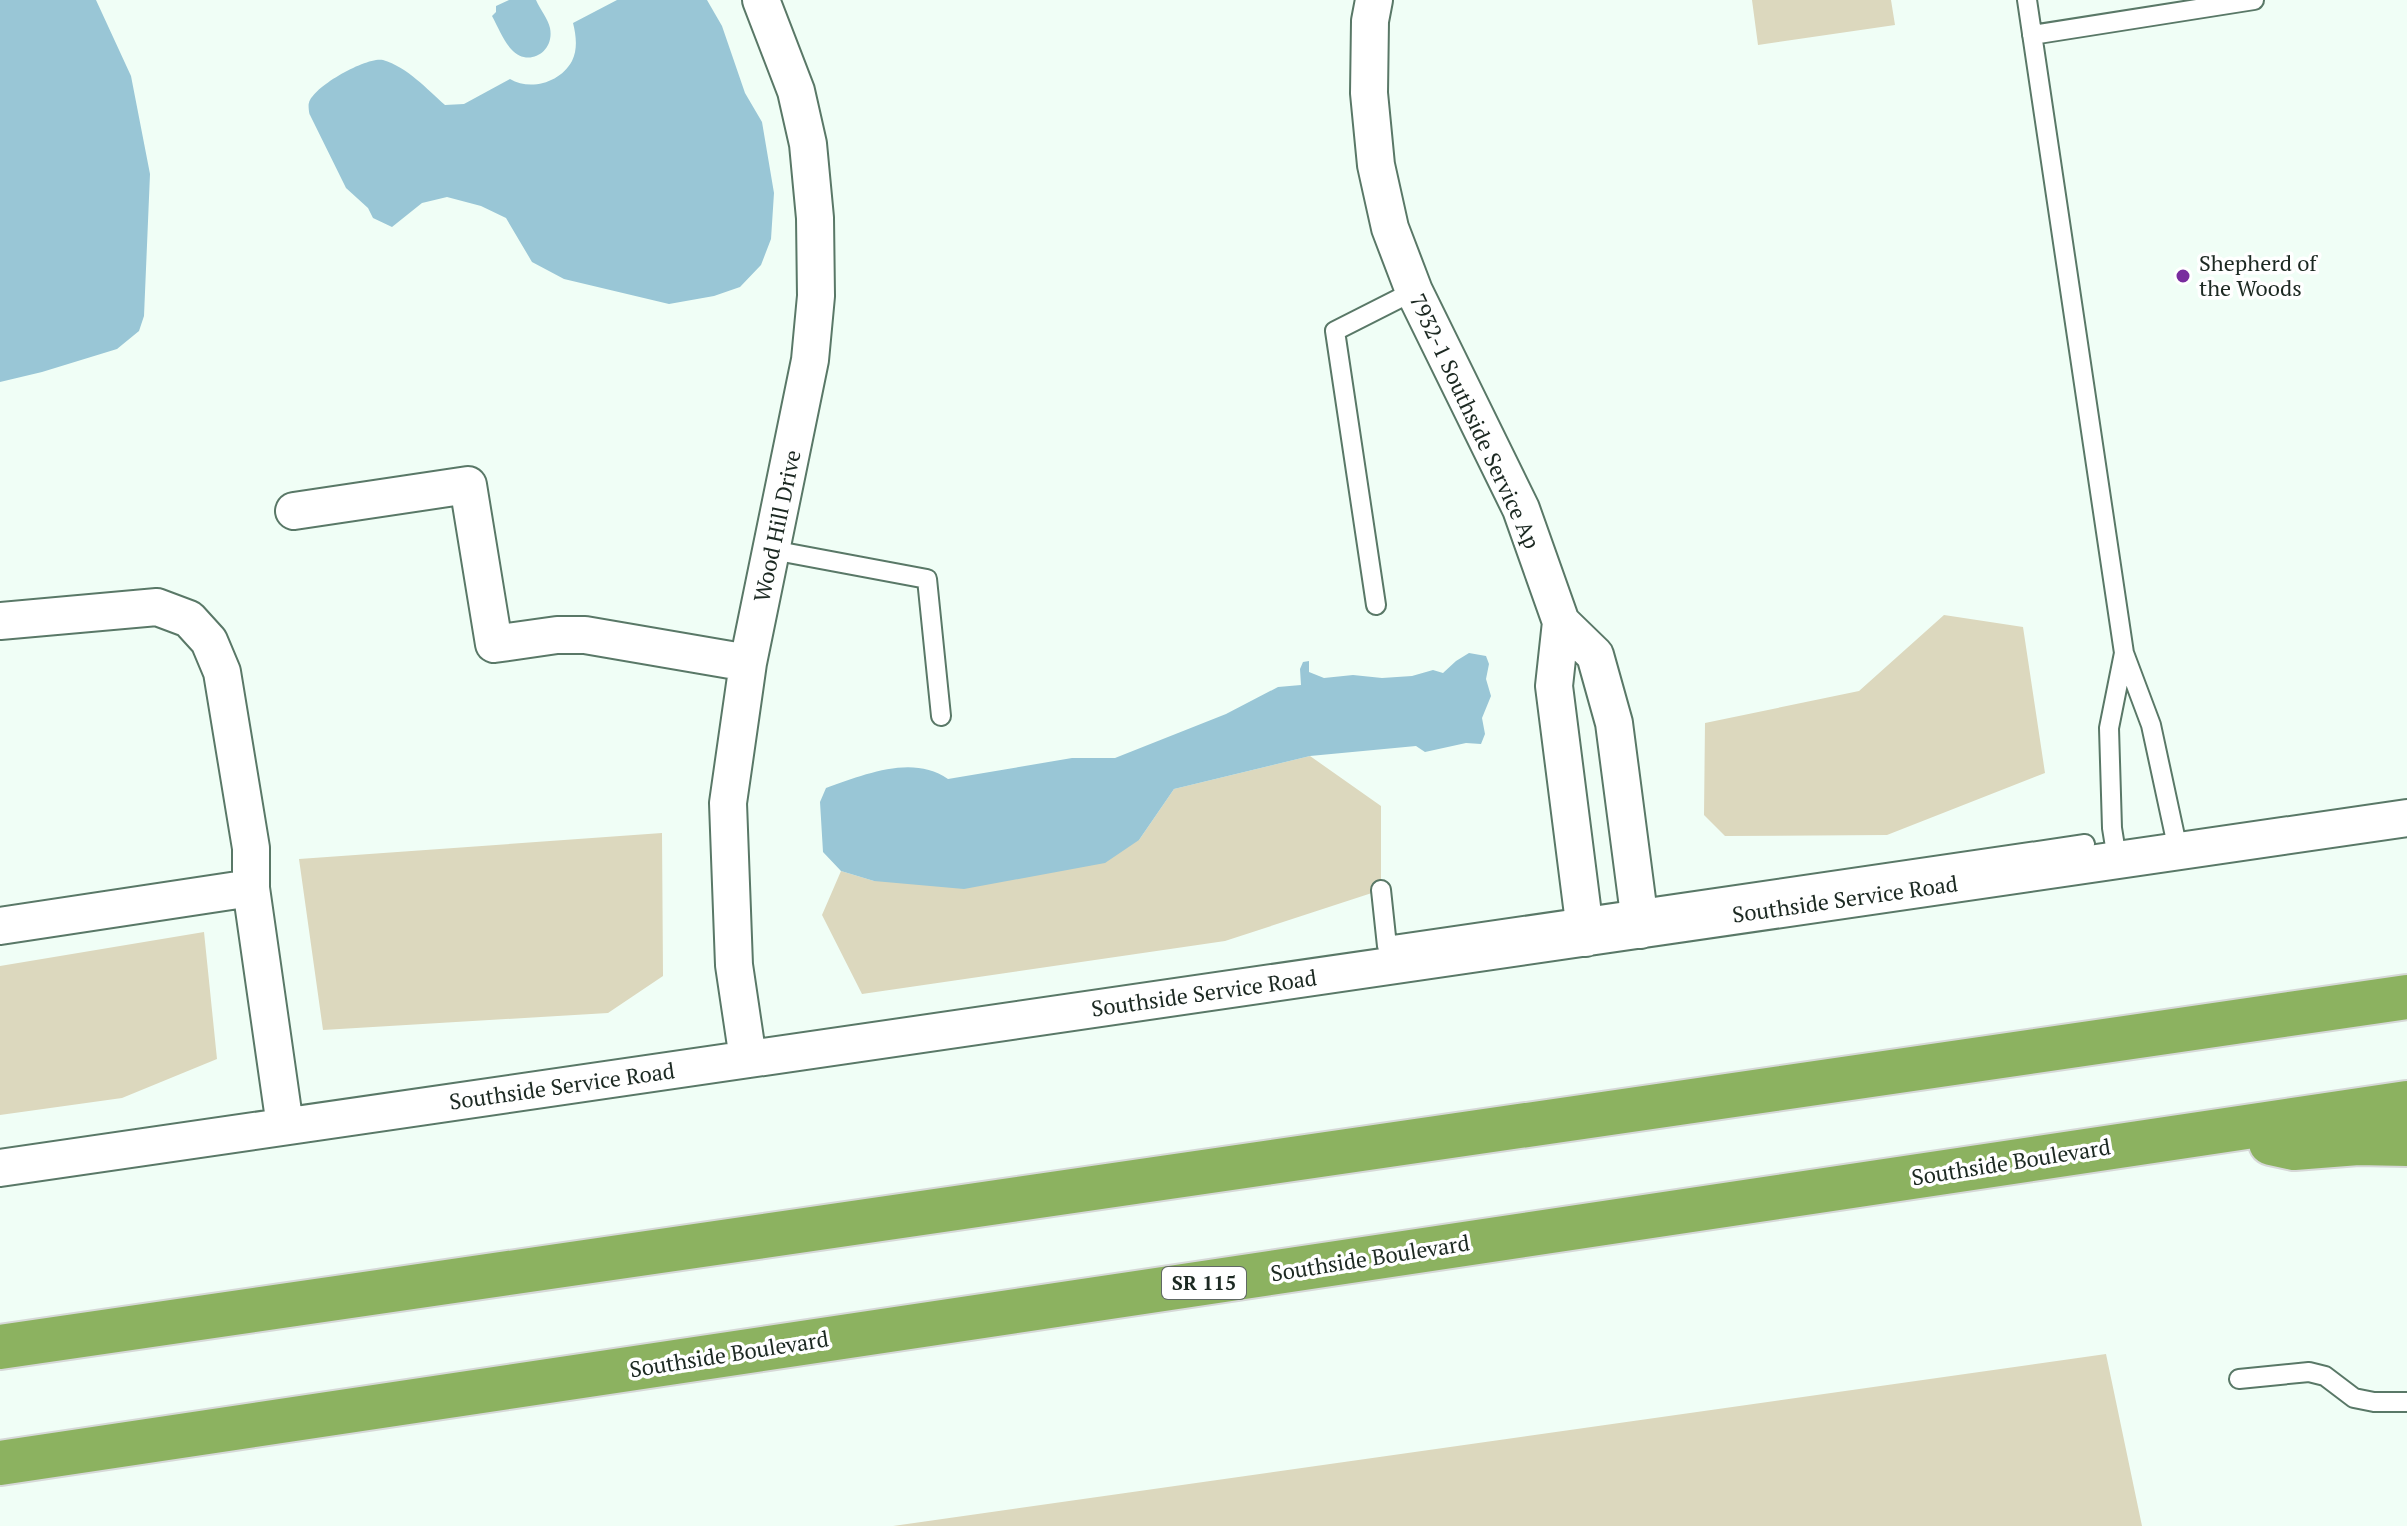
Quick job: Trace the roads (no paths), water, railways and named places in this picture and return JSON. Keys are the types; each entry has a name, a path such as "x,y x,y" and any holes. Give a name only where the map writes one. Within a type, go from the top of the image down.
{"highway":[{"path":"0,1347 2407,997"},
{"name":"Southside Boulevard","path":"0,1463 2407,1103"},
{"path":"2218,1131 2294,1148 2358,1143 2407,1144"}],"street":[{"name":"Wood Hill Drive","path":"748,1059 734,965 728,803 748,663 810,360 816,296 815,218 808,144 796,91 761,0"},
{"name":"7932-1 Southside Service Ap","path":"1374,0 1370,21 1369,93 1376,165 1390,228 1414,291 1521,509 1561,622 1554,686 1586,938"},
{"path":"294,511 468,485 494,644 557,635 585,635 748,663"},
{"path":"0,621 157,607 189,619 209,641 222,672 251,848 251,888 285,1126"},
{"path":"1561,622 1595,655 1614,723 1641,930"},
{"name":"Southside Service Road","path":"0,1168 2407,818"},
{"path":"0,926 251,888"}],"lane":[{"path":"2027,0 2124,653 2151,725 2178,850"},
{"path":"2032,35 2254,0"},
{"path":"1376,605 1335,331 1414,291"},
{"path":"772,550 927,579 941,716"},
{"path":"2117,859 2112,828 2109,728 2124,653"},
{"path":"1381,890 1387,946 2085,844"},
{"path":"2239,1379 2309,1372 2325,1376 2354,1398 2374,1402 2407,1402"}],"water":[{"path":"0,0 96,0 131,76 150,174 144,316 139,331 117,349 0,382"},
{"path":"509,0 536,0 546,18 550,37 544,51 538,55 517,55 492,16 496,6"},
{"path":"617,0 707,0 722,26 745,93 762,122 774,193 771,239 761,265 740,287 714,296 669,304 564,279 532,262 506,218 481,206 447,197 422,203 392,227 373,218 368,208 346,188 309,111 313,96 330,81 354,67 383,60 408,73 445,105 464,104 510,79 526,84 544,83 560,75 572,61 576,42 573,23"},
{"path":"1469,653 1486,656 1489,664 1486,679 1491,696 1482,718 1485,734 1481,744 1466,743 1425,752 1416,746 1310,756 1174,789 1139,840 1105,863 964,889 874,881 841,871 823,852 820,802 826,788 856,778 904,767 934,772 948,779 1072,758 1115,758 1226,714 1278,687 1301,685 1303,662 1309,661 1309,672 1324,678 1353,675 1382,678 1412,676 1433,670 1443,673"}],"place":[{"name":"Shepherd of the Woods","path":"2183,276"}]}
